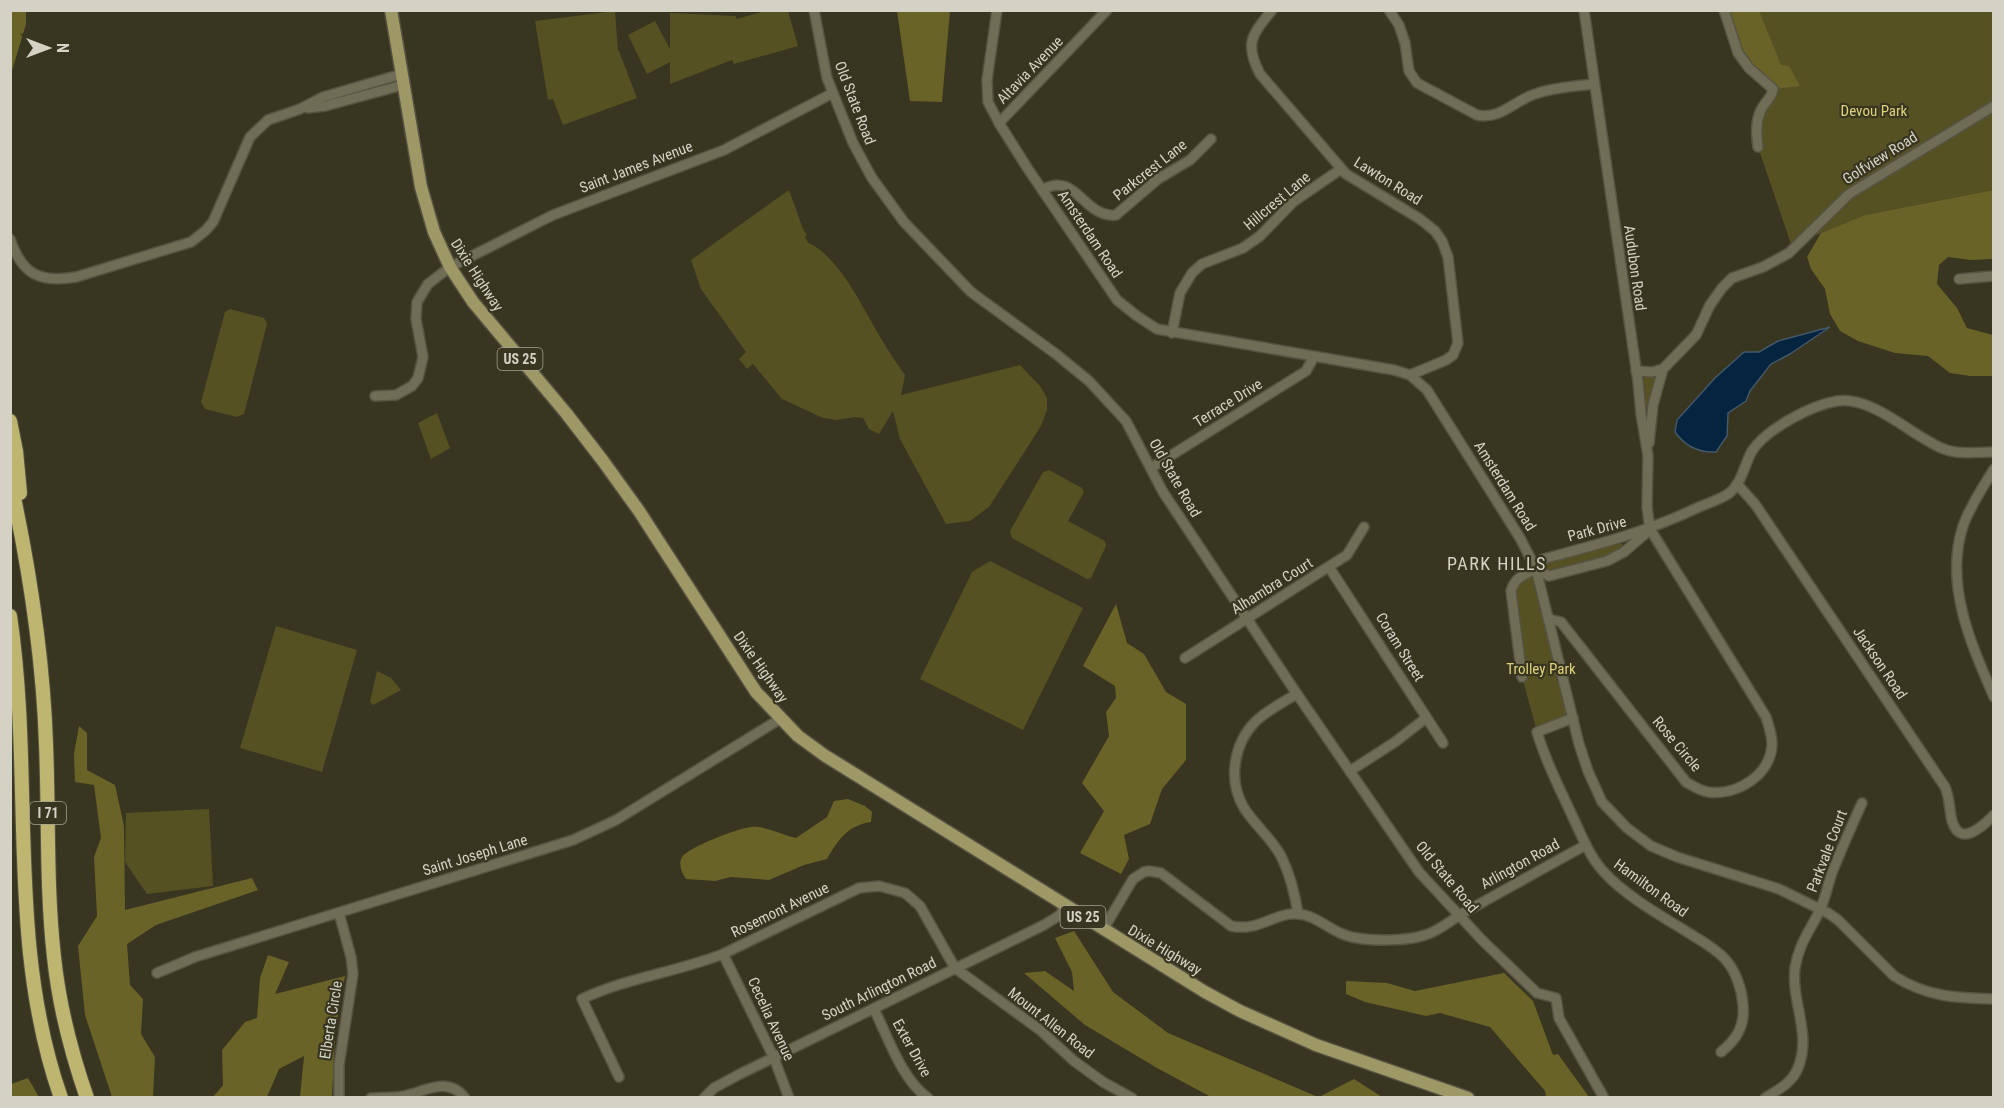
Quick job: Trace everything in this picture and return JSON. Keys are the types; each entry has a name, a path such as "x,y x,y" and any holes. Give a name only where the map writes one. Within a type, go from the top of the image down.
{"highway":[{"path":"10,422 19,475 21,525"},
{"name":"I 71","path":"10,479 31,584 43,694 54,956 70,1045 87,1098"},
{"name":"I 71","path":"10,616 20,708 26,910 30,961 39,1019 61,1098"}],"main road":[{"name":"Dixie Highway","path":"391,10 424,198 434,232 450,267 486,319 566,413 603,461 639,511 756,692 780,719 824,755 1103,930 1240,1011 1316,1045 1468,1098"}],"street":[{"name":"Old State Road","path":"814,10 823,61 833,93 860,158 872,178 904,222 978,298 1056,354 1095,387 1126,421 1163,492 1419,872 1458,916 1537,993 1556,998 1559,1018 1604,1098"},
{"name":"Amsterdam Road","path":"997,10 987,80 988,102 1042,190 1117,300 1157,329 1394,370 1410,375 1427,390 1529,553 1536,569 1588,771 1602,802 1637,836 1652,846 1677,857 1779,889 1820,909 1838,920 1868,952 1905,983 1928,993 1962,998 1994,999"},
{"name":"Altavia Avenue","path":"999,123 1107,10"},
{"name":"Lawton Road","path":"1272,10 1252,38 1251,46 1260,74 1341,169 1420,219 1435,231 1445,248 1458,333 1457,349 1446,360 1410,375"},
{"path":"1389,10 1399,25 1405,43 1409,71 1417,83 1477,115 1500,114 1537,93 1594,84"},
{"name":"Audubon Road","path":"1584,10 1648,456 1647,507 1650,529"},
{"path":"1724,10 1738,53 1749,68 1773,89 1772,95 1759,113 1756,134 1758,147"},
{"path":"10,239 20,262 30,271 39,277 57,280 76,277 191,242 213,222 250,137 256,129 268,120 300,108 326,106 403,80"},
{"name":"Saint James Avenue","path":"375,396 396,395 404,392 418,378 422,369 423,357 416,319 417,302 429,284 450,267 554,215 724,150 833,93"},
{"name":"Golfview Road","path":"1664,369 1691,342 1710,305 1732,278 1763,267 1793,250 1849,194 1994,106"},
{"name":"Parkcrest Lane","path":"1042,190 1051,184 1062,185 1074,190 1097,212 1116,215 1158,179 1190,160 1211,139"},
{"name":"Hillcrest Lane","path":"1172,333 1180,293 1192,273 1203,264 1243,248 1260,236 1293,202 1341,169"},
{"path":"1959,279 1994,276"},
{"name":"Terrace Drive","path":"1151,468 1306,370 1314,357"},
{"path":"1636,371 1664,369 1653,405 1648,456"},
{"path":"1650,529 1725,496 1737,484 1753,450 1768,434 1791,420 1836,402 1858,402 1869,406 1944,449 1968,453 1994,452"},
{"path":"1994,468 1962,528 1956,566 1957,583 1967,631 1994,697"},
{"name":"Jackson Road","path":"1737,484 1755,504 1945,787 1955,828 1965,833 1977,831 1994,815"},
{"name":"Alhambra Court","path":"1185,658 1347,555 1364,527"},
{"name":"Park Drive","path":"1650,529 1624,552 1607,561 1549,576 1536,569 1543,559 1650,529"},
{"name":"Rose Circle","path":"1549,619 1561,622 1686,782 1700,789 1718,792 1744,786 1756,777 1771,752 1771,732 1766,717 1650,529"},
{"name":"Coram Street","path":"1329,567 1443,743"},
{"path":"1522,676 1511,591 1518,578 1536,569"},
{"path":"1103,930 1133,879 1144,872 1161,873 1231,926 1258,926 1284,916 1298,914 1290,876 1281,857 1245,810 1237,791 1234,775 1237,754 1244,735 1256,720 1297,694"},
{"path":"1350,771 1426,718"},
{"name":"Hamilton Road","path":"1573,718 1537,732 1542,752 1586,845 1602,870 1615,883 1701,940 1730,965 1742,999 1743,1024 1735,1038 1721,1052"},
{"name":"Saint Joseph Lane","path":"157,973 195,957 573,840 616,820 780,719"},
{"name":"Parkvale Court","path":"1765,1098 1783,1087 1793,1077 1798,1067 1804,1046 1794,983 1796,967 1806,934 1820,909 1832,872 1862,803"},
{"name":"Arlington Road","path":"1298,914 1308,915 1334,931 1350,937 1388,939 1426,935 1586,845"},
{"name":"Rosemont Avenue","path":"619,1077 582,999 602,990 701,963 859,888 879,886 900,890 916,901 954,969"},
{"name":"South Arlington Road","path":"704,1098 714,1088 1044,925 1060,915 1065,906"},
{"name":"Elberta Circle","path":"339,913 351,957 353,974 339,1065 339,1098"},
{"name":"Cecelia Avenue","path":"723,954 774,1058 789,1098"},
{"name":"Mount Allen Road","path":"954,969 1040,1030 1082,1067 1132,1098"},
{"name":"Exter Drive","path":"874,1009 905,1073 928,1098"},
{"path":"371,1098 403,1097 435,1087 449,1086 461,1092 465,1098"}],"green space":[{"path":"615,11 618,51 637,98 563,125 553,99 548,100 535,21"},
{"path":"766,11 788,11 798,46 734,64 732,60 670,84 670,62 647,74 628,35 655,21 670,49 670,13 736,16 736,19"},
{"name":"Devou Park","path":"1724,11 1993,11 1993,190 1865,215 1804,240 1793,250 1758,147 1757,120 1772,95"},
{"path":"789,190 808,243 819,249 841,272 905,375 901,395 1020,365 1040,386 1047,398 1047,410 1041,426 989,507 970,521 946,524 900,439 893,411 879,434 869,429 863,418 837,420 823,418 782,399 753,364 747,369 739,359 746,352 701,289 691,260"},
{"path":"230,309 264,318 267,324 244,414 237,417 205,409 201,402 225,312"},
{"path":"1652,375 1656,380 1650,407 1648,407 1645,406 1642,381 1645,376"},
{"path":"437,413 450,448 431,459 418,423"},
{"path":"1049,470 1082,488 1084,492 1068,521 1105,541 1106,546 1091,578 1087,579 1012,538 1010,531 1043,472"},
{"path":"1620,542 1623,545 1622,548 1612,555 1552,573 1543,569 1542,566 1547,562"},
{"path":"990,561 1083,608 1023,730 920,679 972,572"},
{"name":"Trolley Park","path":"1536,569 1573,718 1537,732 1521,673 1513,584"},
{"path":"276,626 357,650 322,772 240,748"},
{"path":"377,671 391,678 401,690 373,705 370,702"},
{"path":"209,809 213,886 147,894 125,862 126,813"}],"shaded area":[{"path":"11,10 26,11 26,24 11,74"},
{"path":"897,11 950,11 942,102 910,101"},
{"path":"1730,11 1759,11 1781,65 1789,66 1800,86 1773,89 1740,55"},
{"path":"1993,190 1993,259 1970,260 1948,257 1939,265 1937,284 1957,308 1967,328 1993,335 1993,376 1950,373 1928,356 1895,353 1858,341 1840,331 1830,314 1825,289 1811,269 1807,257 1821,233 1865,215"},
{"path":"1116,604 1127,643 1144,654 1166,692 1186,704 1186,760 1162,789 1150,824 1124,835 1129,859 1121,874 1080,853 1104,811 1082,783 1109,736 1106,712 1116,698 1115,686 1083,666"},
{"path":"79,726 87,733 87,770 115,785 124,826 125,910 252,878 258,890 156,925 127,944 130,985 143,999 141,1034 155,1057 153,1097 112,1097 85,1015 78,946 97,916 94,857 101,838 94,785 75,782 74,754"},
{"path":"848,799 865,806 872,812 871,822 856,826 844,834 827,859 804,865 769,880 731,877 715,881 686,879 683,874 680,865 682,857 703,843 751,827 767,829 796,838 827,817 834,801"},
{"path":"1074,931 1113,992 1168,1033 1318,1097 1211,1097 1085,1025 1024,973 1045,971 1074,991 1072,972 1055,938"},
{"path":"268,955 289,962 275,994 345,976 335,1033 332,1097 300,1097 304,1056 279,1069 267,1097 213,1097 223,1085 222,1050 245,1022 257,1018 260,978"},
{"path":"1504,973 1533,1001 1553,1055 1558,1054 1589,1097 1546,1097 1545,1091 1490,1027 1440,1013 1426,1016 1365,1002 1346,994 1346,981 1387,983 1415,991"},
{"path":"28,1078 39,1097 11,1097 11,1084"},
{"path":"1354,1079 1382,1097 1319,1097"}],"water":[{"path":"1830,327 1771,364 1750,391 1746,401 1728,413 1727,436 1716,452 1692,448 1675,432 1677,420 1715,378 1744,352 1759,352 1778,341"}],"district":[{"name":"PARK HILLS","path":"1497,563"}]}
